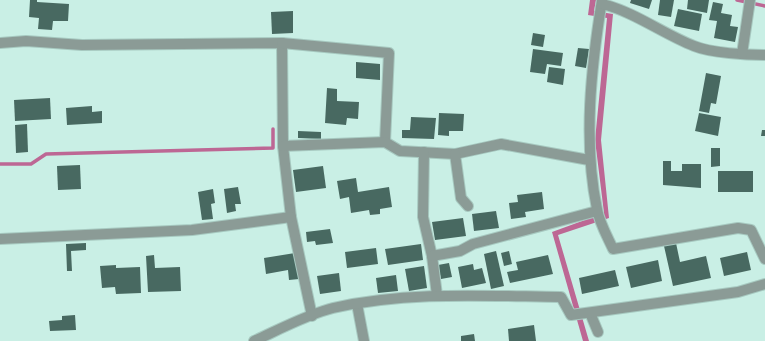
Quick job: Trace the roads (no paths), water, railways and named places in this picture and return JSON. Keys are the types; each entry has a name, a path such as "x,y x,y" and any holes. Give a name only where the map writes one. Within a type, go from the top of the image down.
{"street":[{"path":"742,54 749,5"},
{"path":"765,55 742,54 695,47 617,8 601,8 590,109 589,160 597,211 612,249 738,228 750,230 765,259"},
{"path":"0,43 26,42 82,45 282,43 389,53 385,142"},
{"path":"282,43 283,146 291,217 312,316"},
{"path":"283,146 385,142 400,150 455,154 501,144 589,160"},
{"path":"424,152 423,217 432,256 437,295"},
{"path":"455,154 461,198 468,206"},
{"path":"432,256 460,251 473,244 597,211"},
{"path":"0,239 192,230 291,217"},
{"path":"254,341 332,308 394,298 437,295 560,297 571,315 738,292 765,284"},
{"path":"357,304 364,341"},
{"path":"588,313 598,332"}],"waterway":[{"path":"737,0 765,6"},
{"path":"0,164 31,164 46,154 273,148 273,129"}]}
